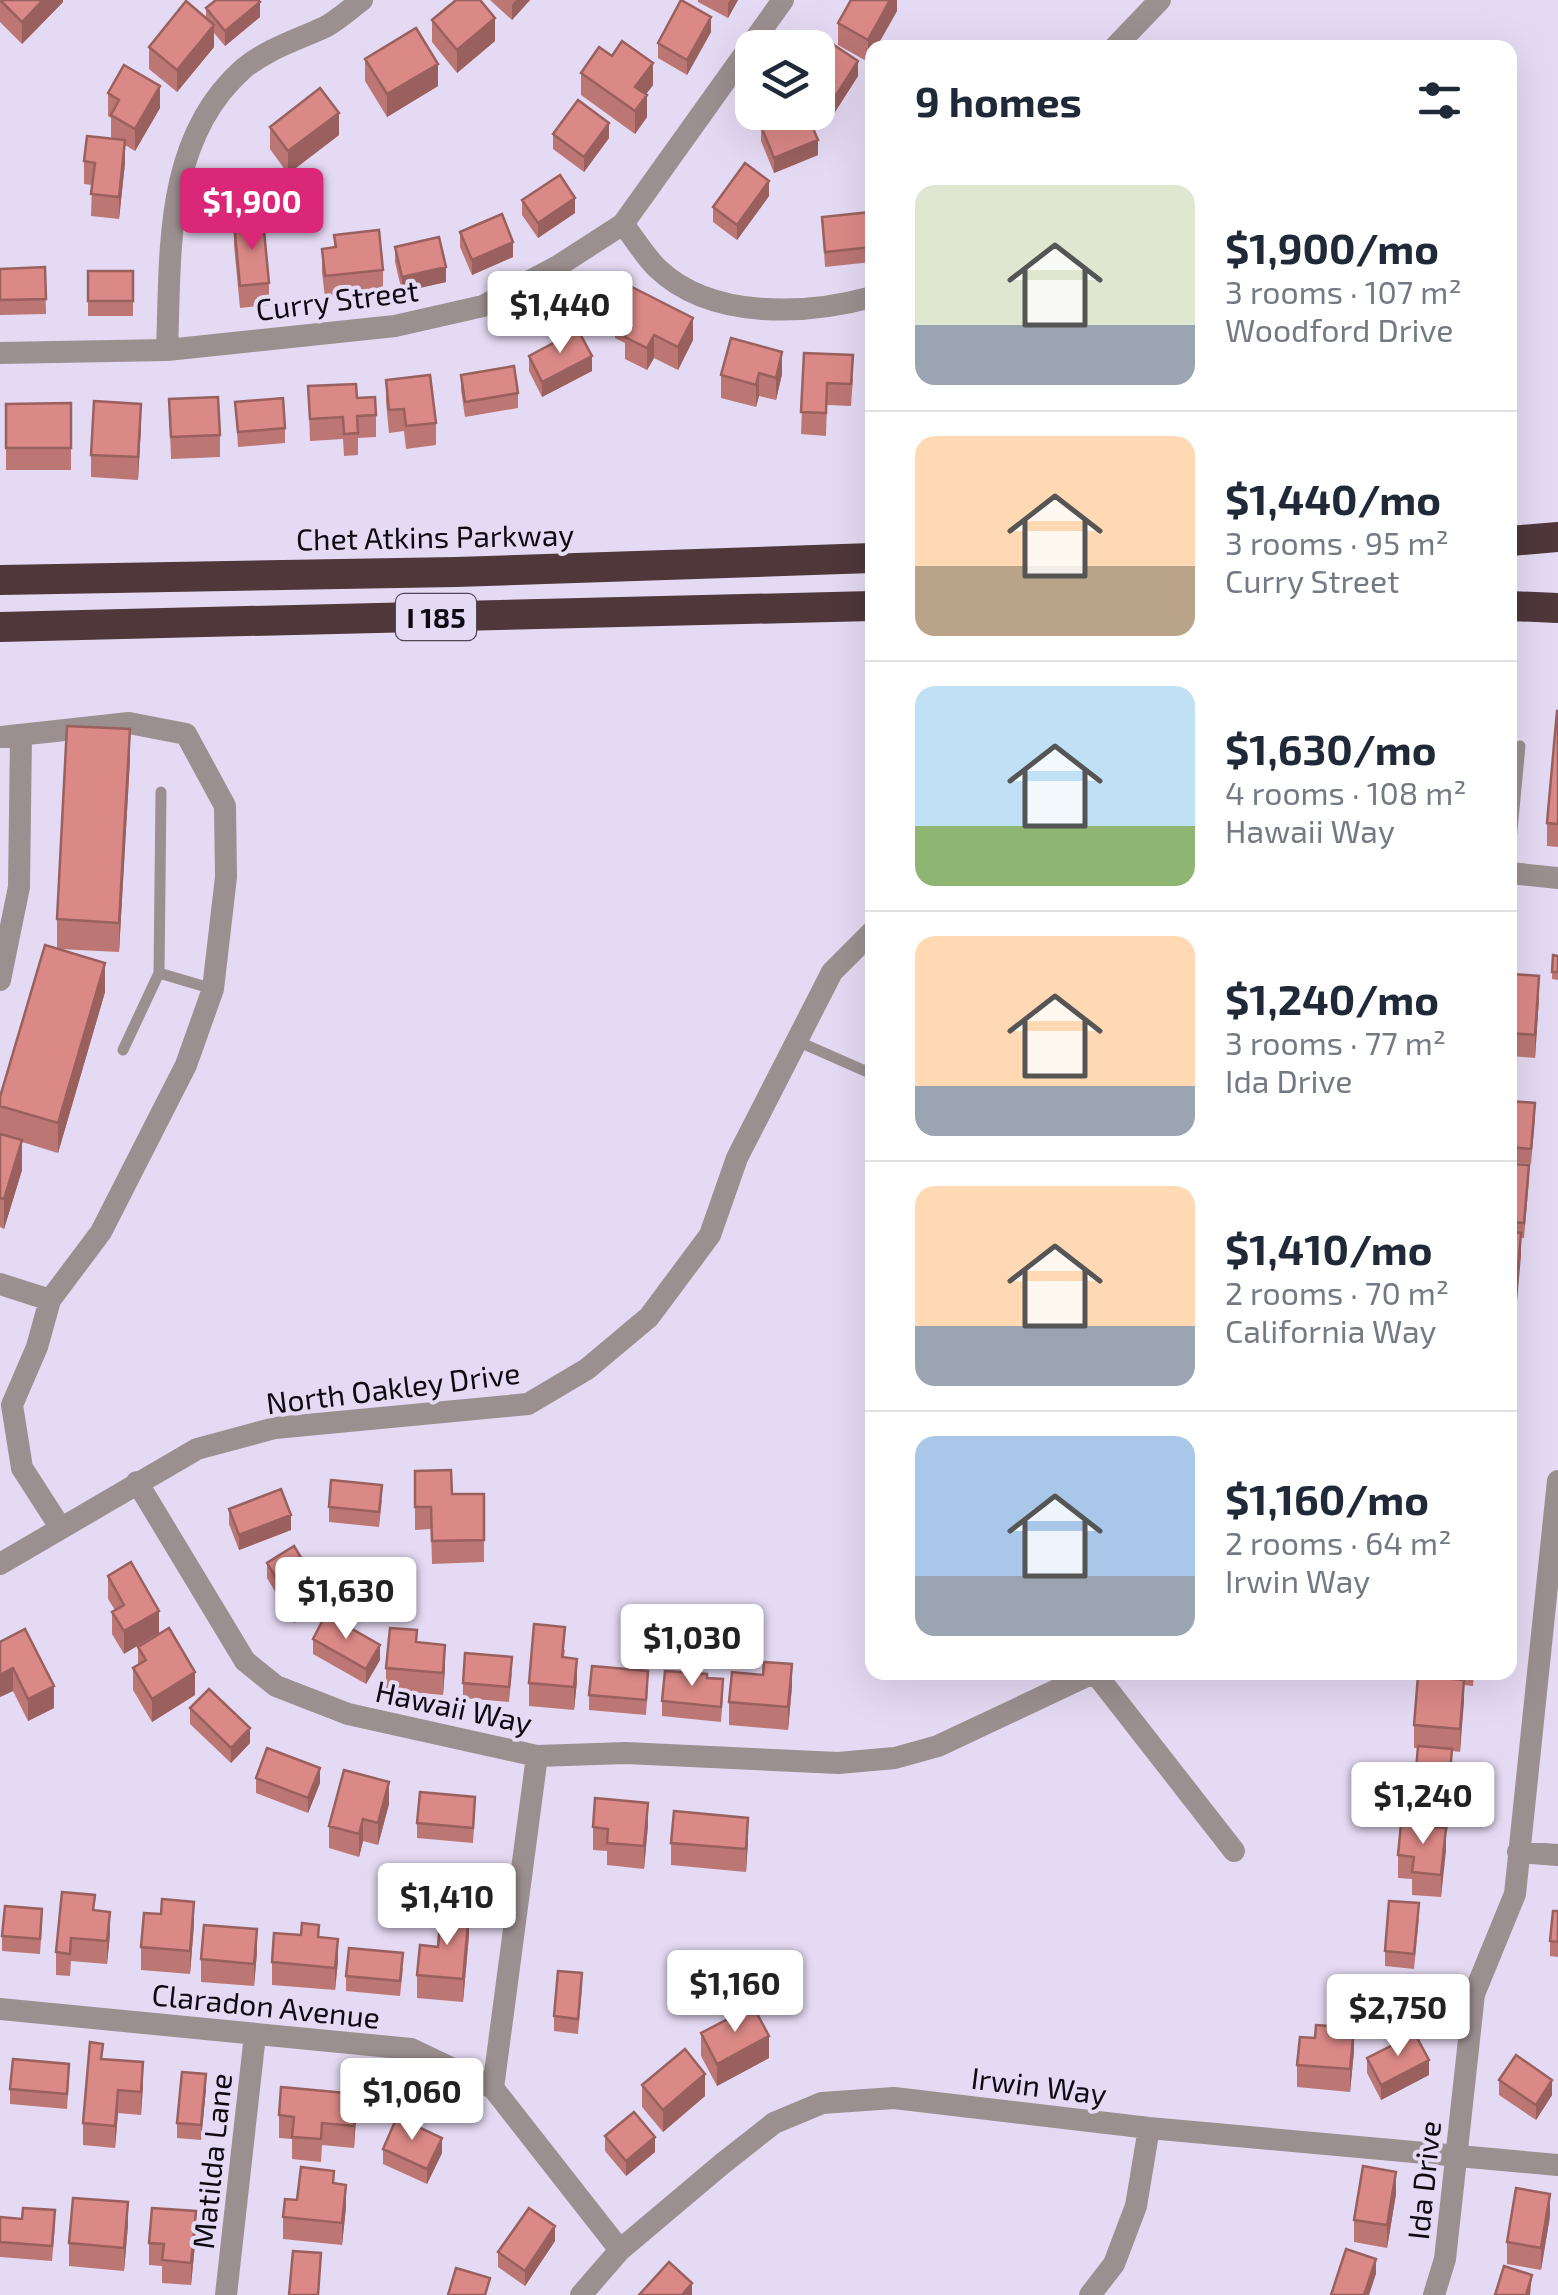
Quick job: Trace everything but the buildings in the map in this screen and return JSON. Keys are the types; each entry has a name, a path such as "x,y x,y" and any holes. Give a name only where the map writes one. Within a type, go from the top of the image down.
{"highway":[{"path":"1517,543 1558,538"},
{"path":"1517,544 1558,545"},
{"name":"Chet Atkins Parkway","path":"0,580 456,572 865,558"},
{"path":"1517,596 1558,594"},
{"name":"I 185","path":"0,627 865,606"},
{"path":"1517,606 1558,608"}],"street":[{"path":"167,350 172,215 187,155 207,109 244,69 289,40 328,25 362,0"},
{"name":"Curry Street","path":"0,353 167,350 394,326 482,306 558,266 623,224 782,0"},
{"path":"1122,40 1160,0"},
{"path":"623,224 658,269 703,298 753,308 832,308 865,299"},
{"path":"0,980 18,888 11,737 129,723 186,734 224,806 226,878 213,989 186,1065 101,1232 50,1300 37,1347 12,1406 22,1468 60,1528"},
{"path":"1517,873 1558,878"},
{"name":"North Oakley Drive","path":"0,1564 196,1449 275,1428 528,1404 587,1370 649,1317 710,1235 738,1158 832,972 865,939"},
{"path":"0,1284 50,1300"},
{"name":"Ida Drive","path":"1434,2295 1444,2259 1474,1994 1515,1894 1555,1548 1558,1481"},
{"name":"Hawaii Way","path":"137,1482 245,1660 276,1686 348,1714 537,1756 626,1753 838,1763 895,1758 938,1746 1080,1680"},
{"path":"1100,1680 1234,1850"},
{"path":"492,2088 537,1756"},
{"path":"1518,1852 1558,1855"},
{"name":"Claradon Avenue","path":"0,2009 411,2049 492,2088 620,2250"},
{"name":"Matilda Lane","path":"226,2295 256,2034"},
{"name":"Irwin Way","path":"581,2295 620,2250 774,2123 822,2103 894,2098 1149,2128 1558,2165"},
{"path":"1090,2295 1114,2264 1136,2206 1149,2128"}],"lane":[{"path":"1517,778 1520,746"},
{"path":"123,1050 159,973 161,792"},
{"path":"159,973 213,989"},
{"path":"797,1041 865,1071"}]}
